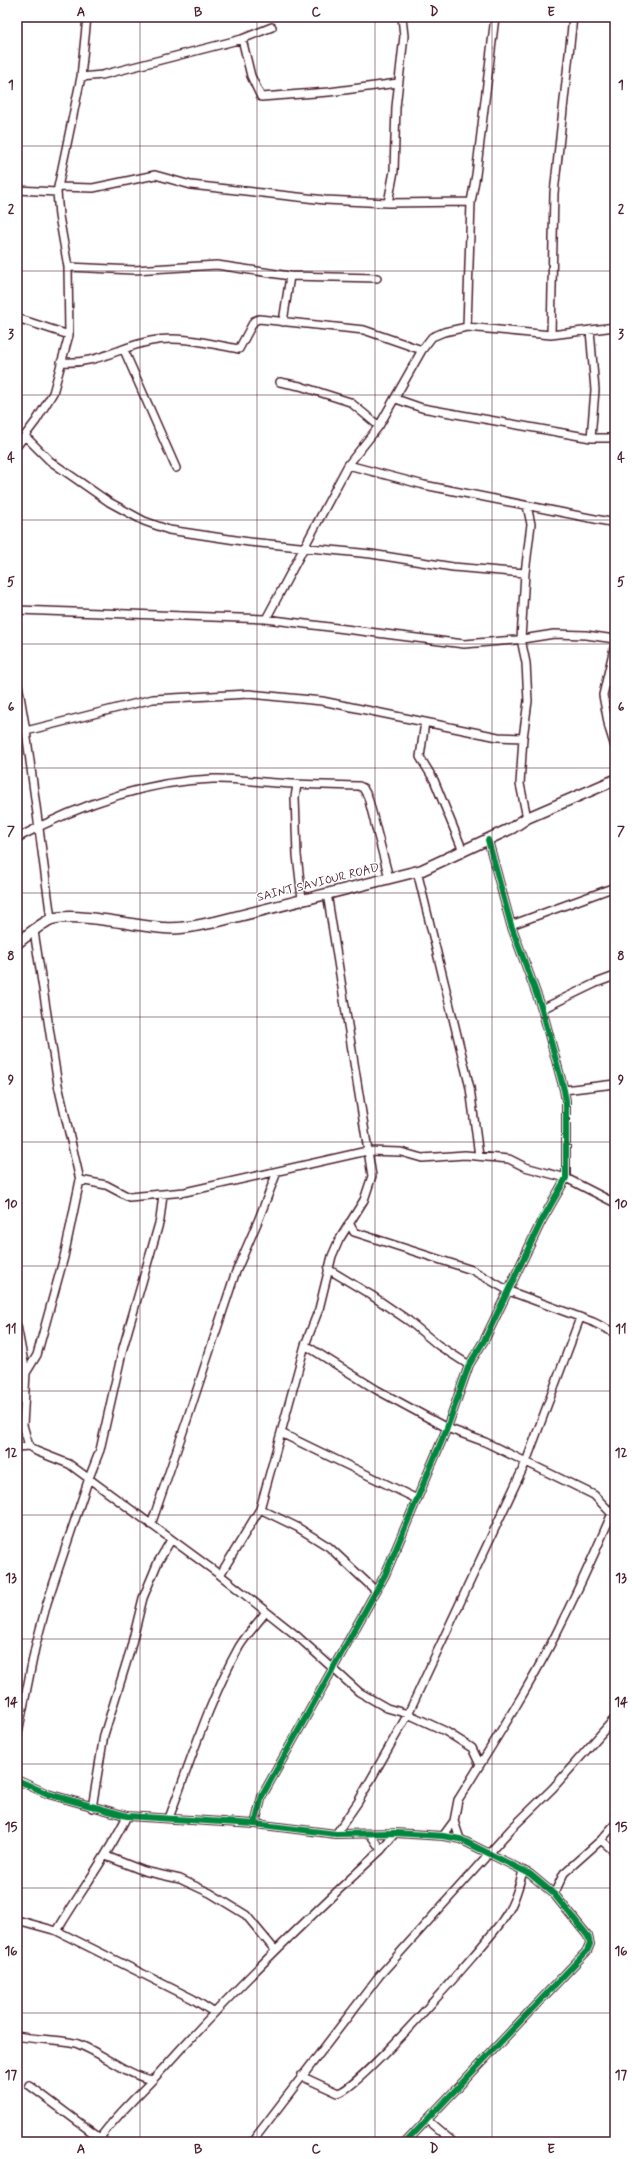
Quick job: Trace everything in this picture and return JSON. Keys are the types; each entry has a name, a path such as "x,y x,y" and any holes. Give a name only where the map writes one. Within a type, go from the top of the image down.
{"street":[{"path":"17,446 36,421 53,393 69,335 68,267 59,216 58,189 81,77 87,17"},
{"path":"388,203 394,171 398,83 404,36 402,17"},
{"path":"467,327 471,202 476,175 495,17"},
{"path":"551,334 554,193 574,17"},
{"path":"81,77 102,75 242,39 272,27"},
{"path":"242,39 251,76 261,97 329,92 398,83"},
{"path":"17,190 93,188 155,175 191,185 325,200 388,203 471,202"},
{"path":"68,267 134,270 217,265 290,276 377,278"},
{"path":"283,322 290,276"},
{"path":"17,318 69,335"},
{"path":"61,362 79,363 151,341 201,341 239,349 244,338 256,320 364,330 422,350"},
{"path":"266,619 306,548 348,465 379,426 396,399 422,350 432,337 444,332 467,327 551,334 615,327"},
{"path":"590,330 595,390 591,438"},
{"path":"124,350 176,468"},
{"path":"280,382 300,386 350,402 379,426"},
{"path":"396,399 422,408 591,438 615,438"},
{"path":"24,436 56,466 109,502 144,521 170,530 202,536 371,554 453,567 525,572"},
{"path":"348,465 424,485 615,522"},
{"path":"526,818 520,784 523,738 528,701 526,663 521,640 525,572 531,524 527,506"},
{"path":"17,610 83,611 266,619 464,644 521,640 554,634 586,635 615,639"},
{"path":"615,644 612,667 604,695 609,728 615,747"},
{"path":"17,678 26,731 51,919 17,943"},
{"path":"17,730 26,731 153,699 249,694 322,701 498,737 523,738"},
{"path":"425,722 420,757 434,780 463,851"},
{"path":"17,838 38,827 121,794 163,784 214,779 297,785 359,786 363,788 368,797 389,878"},
{"name":"SAINT SAVIOUR ROAD","path":"51,919 68,917 166,929 188,927 418,871 488,840 526,818 615,780"},
{"path":"297,785 295,797 297,855 302,899"},
{"path":"255,1824 262,1796 385,1575 447,1428 469,1365 509,1291 541,1222 566,1178 566,1101 564,1090 542,1009 511,925 488,840"},
{"path":"418,871 470,1088 479,1156"},
{"path":"511,925 615,887"},
{"path":"220,1575 260,1509 305,1345 319,1309 328,1269 339,1240 364,1200 372,1176 326,893"},
{"path":"26,1373 37,1355 64,1257 80,1180 58,1085 34,931"},
{"path":"542,1009 596,983 615,976"},
{"path":"564,1090 615,1084"},
{"path":"80,1180 106,1185 129,1198 185,1192 367,1151 401,1152 422,1158 479,1156 509,1159 525,1167 566,1178 615,1203"},
{"path":"151,1525 235,1274 277,1172"},
{"path":"17,1738 35,1648 47,1603 89,1478 100,1450 123,1348 137,1304 143,1274 154,1247 160,1220 163,1194"},
{"path":"349,1223 354,1232 472,1270 509,1291 615,1333"},
{"path":"328,1269 371,1295 409,1321 438,1345 469,1365"},
{"path":"336,1834 358,1802 408,1714 526,1462 580,1318"},
{"path":"17,1326 26,1373 23,1425 29,1446 36,1451 69,1464 220,1575 265,1613 297,1636 332,1670 373,1701 387,1708 408,1714 445,1731 472,1748 480,1765"},
{"path":"305,1345 377,1390 447,1428 526,1462 594,1495 612,1514"},
{"path":"281,1433 417,1499"},
{"path":"17,1447 29,1446"},
{"path":"443,1836 454,1821 458,1800 526,1689 554,1638 601,1541 615,1506"},
{"path":"260,1509 296,1527 329,1547 376,1590"},
{"path":"92,1808 104,1735 130,1651 143,1598 158,1562 171,1540"},
{"path":"169,1818 220,1684 240,1646 265,1613"},
{"path":"252,2142 379,1976 511,1829 553,1788 615,1718"},
{"path":"17,1780 48,1794 92,1808 127,1816 255,1824 336,1834 395,1833 443,1836 460,1839 523,1871 554,1894 588,1936 590,1944 587,1952 406,2142"},
{"path":"56,1931 84,1886 106,1856 127,1816"},
{"path":"454,1821 460,1839"},
{"path":"554,1894 564,1873 601,1840 615,1824"},
{"path":"29,2085 102,2140 119,2113 152,2080 213,2012 275,1950 381,1850 395,1833"},
{"path":"370,1834 381,1850"},
{"path":"601,1840 615,1852"},
{"path":"106,1856 144,1871 180,1879 210,1893 246,1915 275,1950"},
{"path":"301,2076 338,2093 345,2091 377,2060 444,1989 502,1921 514,1901 523,1871"},
{"path":"17,1920 56,1931 193,1999 213,2012"},
{"path":"17,2036 76,2044 106,2057 138,2077 152,2080"},
{"path":"138,2077 143,2088"},
{"path":"427,2120 453,2142"}],"cycle path":[{"path":"255,1824 262,1796 385,1575 447,1428 469,1365 485,1339 541,1222 566,1178 566,1101 564,1090 542,1009 511,925 488,840"},
{"path":"17,1780 48,1794 127,1816 255,1824 336,1834 395,1833 443,1836 460,1839 530,1874 554,1894 588,1936 590,1944 587,1951 406,2142"}]}
